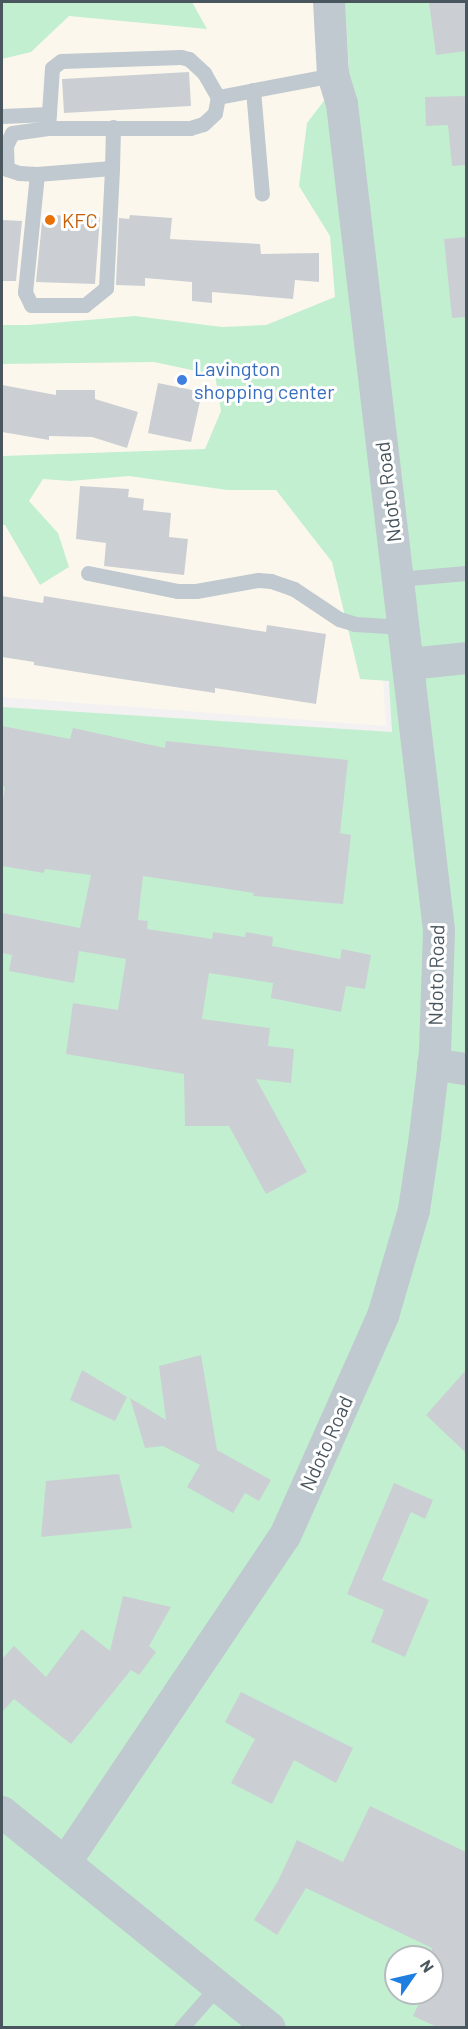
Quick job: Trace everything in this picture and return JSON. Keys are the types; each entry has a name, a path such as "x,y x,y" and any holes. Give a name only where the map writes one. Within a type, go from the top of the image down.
{"street":[{"name":"Ndoto Road","path":"66,1863 285,1536 383,1316 414,1210 433,1064 439,930 410,664 342,104 333,75 329,2"},
{"path":"410,664 466,658"},
{"path":"433,1064 466,1069"},
{"path":"2,1812 270,2028"}],"lane":[{"path":"2,116 48,121 113,127 190,128 203,123 215,113 218,97 204,73 189,59 181,57 61,61 52,68 48,121"},
{"path":"218,97 333,75"},
{"path":"252,90 262,194"},
{"path":"48,121 12,133 4,145 7,169 19,173 37,174 112,168"},
{"path":"37,174 25,292 31,305 85,305 106,288 113,127"},
{"path":"88,573 178,591 196,591 258,580 272,581 294,589 339,618 356,624 404,627"},
{"path":"398,579 466,573"},
{"path":"181,2028 218,1986"}],"shaded area":[{"name":"Lavington shopping center","path":"2,2 338,2 386,726 2,697"}],"green space":[{"path":"2,2 192,2 207,29 69,16 31,52 2,59"},
{"path":"345,2 466,2 466,2027 2,2027 2,707 392,732 389,681 360,679 332,562 276,490 227,490 129,476 70,481 43,479 29,501 58,533 69,567 40,585 5,525 2,525 2,456 205,449 221,411 215,375 154,362 2,364 2,325 135,316 222,327 266,325 335,297 330,236 299,186 307,123 349,68"}],"building":[{"path":"429,2 466,2 466,51 436,55"},
{"path":"189,72 191,106 64,113 62,79"},
{"path":"466,96 466,165 452,166 448,125 426,126 425,97"},
{"path":"49,215 100,217 95,284 36,282 42,222 49,222"},
{"path":"130,215 172,218 170,239 260,244 261,254 319,253 319,282 295,280 293,299 212,292 212,303 192,301 192,282 145,278 145,286 116,285 119,218 129,219"},
{"path":"2,220 22,221 16,281 2,281"},
{"path":"466,237 466,317 452,318 444,239"},
{"path":"158,383 202,392 191,442 148,433"},
{"path":"2,385 56,395 56,390 95,390 95,399 138,412 127,448 92,437 49,436 49,440 2,432"},
{"path":"80,486 129,489 128,497 144,499 143,510 171,513 169,537 188,539 184,575 104,566 106,543 76,539"},
{"path":"2,596 43,603 44,596 266,632 267,625 326,634 316,704 215,688 215,693 34,665 34,662 2,657"},
{"path":"2,726 70,739 73,728 165,748 166,741 348,760 340,833 351,835 343,904 253,896 254,893 143,876 138,920 148,921 147,929 212,939 213,932 245,937 246,932 273,937 272,946 340,959 342,949 371,955 365,989 346,986 341,1012 271,998 273,983 209,973 202,1019 270,1028 268,1046 294,1049 291,1083 256,1079 307,1172 266,1194 229,1126 185,1126 184,1074 66,1054 73,1003 118,1010 126,959 79,951 74,983 9,971 12,955 2,953 2,913 80,928 91,875 45,869 44,873 2,866 2,805 5,787 2,786"},
{"path":"201,1355 217,1450 271,1480 259,1501 245,1493 233,1513 187,1487 200,1465 163,1446 145,1448 130,1398 166,1420 159,1366"},
{"path":"82,1370 127,1397 115,1421 70,1400"},
{"path":"466,1370 466,1453 426,1415"},
{"path":"119,1474 132,1528 41,1537 46,1481"},
{"path":"394,1483 433,1500 425,1519 411,1512 382,1580 429,1600 405,1657 371,1642 384,1610 347,1594"},
{"path":"123,1596 171,1607 149,1646 156,1652 139,1675 131,1670 71,1744 14,1699 2,1712 2,1659 14,1646 46,1677 82,1629 110,1651"},
{"path":"241,1692 353,1748 336,1783 294,1760 272,1804 231,1783 255,1739 225,1722"},
{"path":"370,1806 466,1852 466,2028 439,2028 413,2016 418,2005 444,2005 444,1945 426,1945 306,1888 277,1935 254,1920 278,1881 297,1840 343,1862"}],"place":[{"name":"KFC","path":"50,220"},
{"name":"Lavington shopping center","path":"182,380"}]}
